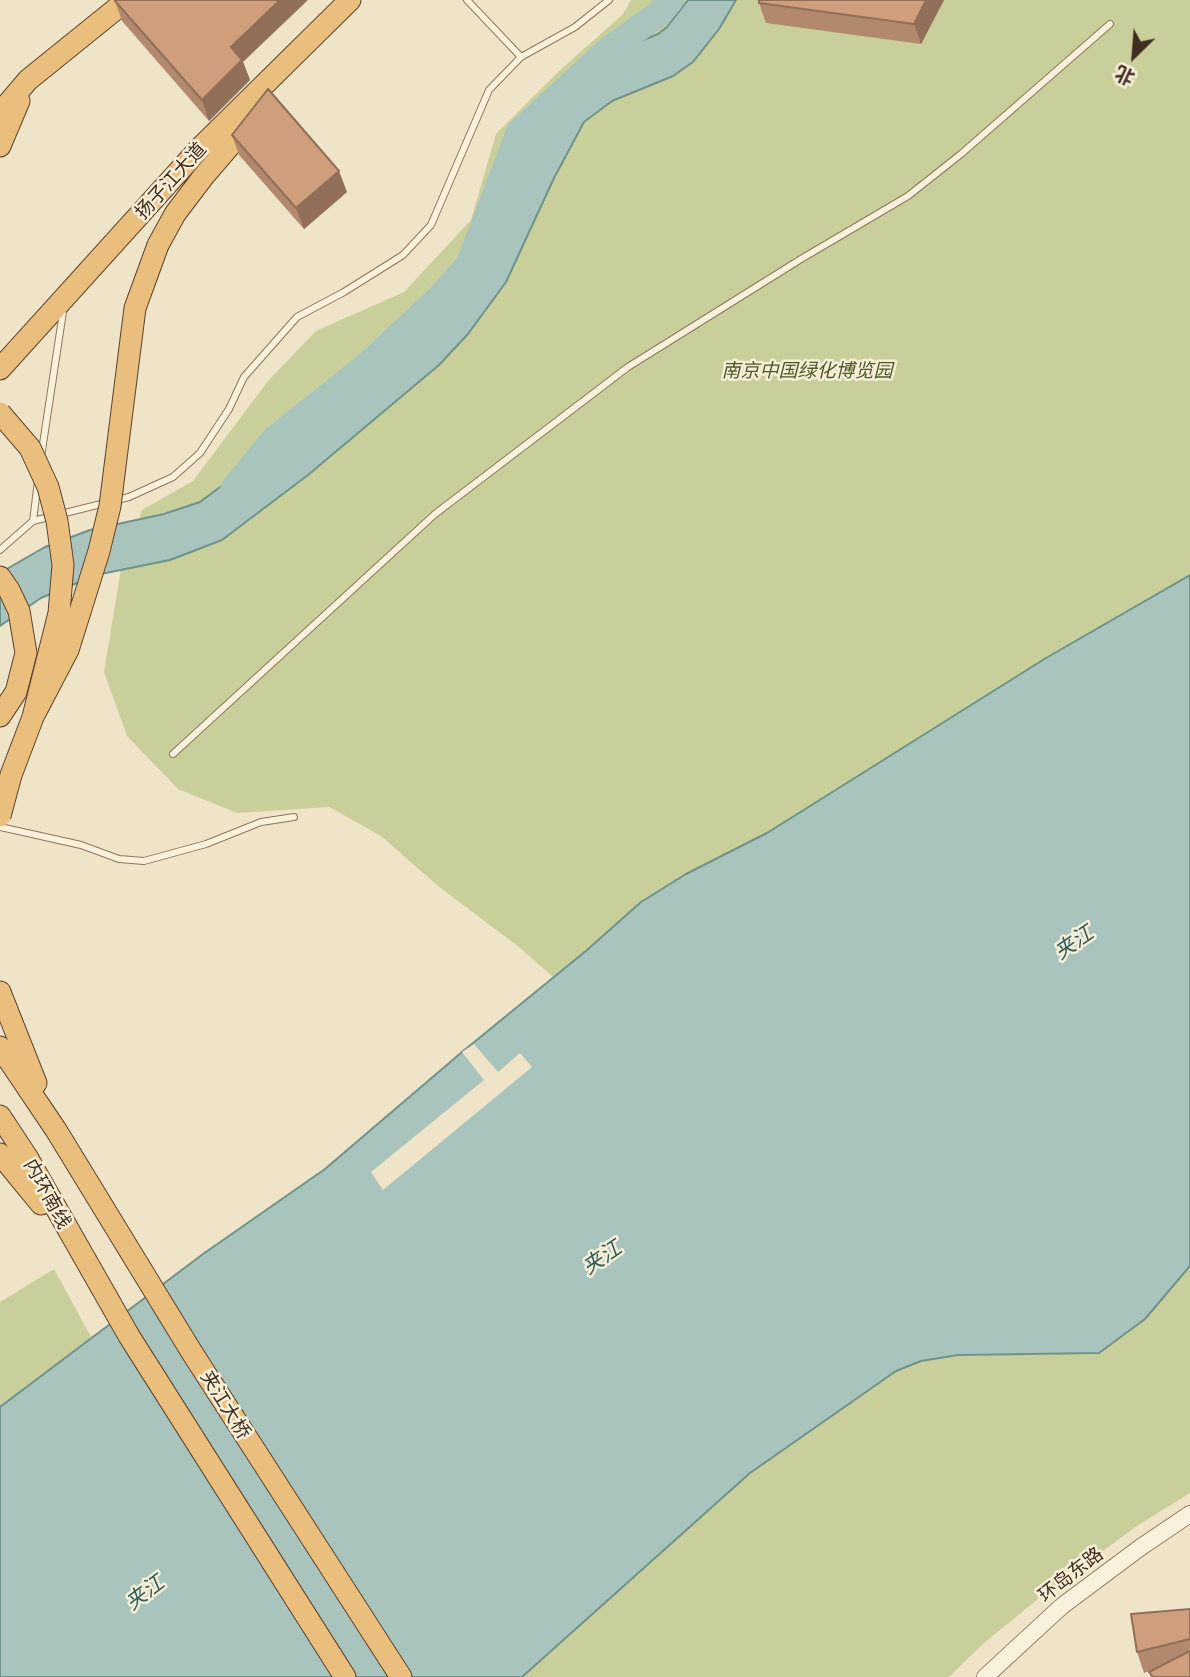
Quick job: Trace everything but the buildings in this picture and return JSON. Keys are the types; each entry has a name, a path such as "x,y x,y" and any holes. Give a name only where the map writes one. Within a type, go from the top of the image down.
{"highway":[{"path":"0,113 29,80 127,0"},
{"name":"扬子江大道","path":"0,369 199,149 350,0"},
{"path":"33,717 68,650 99,551 110,506 135,308 158,245 175,214 247,127 301,48"},
{"path":"0,146 29,80"},
{"path":"0,414 30,448 48,487 57,521 63,565 59,613 33,717 11,775 0,816"},
{"path":"0,577 19,611 26,653 16,692 0,716"},
{"path":"0,992 56,1130"},
{"path":"0,1047 56,1130"},
{"name":"内环南线","path":"0,1116 27,1157 71,1236"},
{"name":"夹江大桥","path":"56,1130 191,1351 401,1677"},
{"path":"0,1154 71,1236 129,1336 345,1677"}],"street":[{"name":"环岛东路","path":"985,1677 1062,1606 1190,1514"}],"lane":[{"path":"467,0 521,57"},
{"path":"0,550 33,521 129,497 173,477 200,453 229,409 244,377 297,317 344,292 403,255 431,225 489,90 521,57 575,27 609,0"},
{"path":"173,754 435,514 628,367 908,196 961,154 1110,24"},
{"path":"33,521 54,362 67,295"},
{"path":"0,827 81,845 120,859 144,861 206,845 261,822 294,817"}],"green space":[{"name":"南京中国绿化博览园","path":"631,0 1190,0 1190,575 1046,658 767,833 740,846 587,950 553,977 519,947 438,886 381,836 329,807 237,813 178,789 127,736 104,672 122,563 142,510 193,481 268,381 316,331 404,292 471,220 496,134 558,72 623,14"},
{"path":"1190,1266 1190,1493 1137,1526 1044,1594 984,1643 949,1677 522,1677 750,1473 896,1371 921,1361 958,1355 1051,1355 1145,1319"},
{"path":"54,1269 91,1337 101,1365 0,1451 0,1302"}],"water":[{"path":"688,0 736,0 719,29 693,62 673,76 612,101 584,122 554,178 506,282 468,334 439,365 308,475 222,540 170,560 96,575 41,598 0,626 0,573 45,547 90,530 164,514 200,502 286,438 413,332 471,258 541,108 557,89 596,59 658,34 667,27"},
{"name":"夹江","path":"1190,575 1190,1266 1145,1319 1099,1353 958,1355 921,1361 896,1371 750,1473 522,1677 0,1677 0,1407 203,1254 325,1169 641,902 686,874 767,833 1046,658"}],"pier":[{"path":"474,1044 498,1072 520,1053 532,1067 383,1190 371,1172 484,1080 462,1052"}],"waterway":[{"path":"233,489 274,439 366,366 441,296 469,264 519,132 609,49 659,14 671,0"}]}
